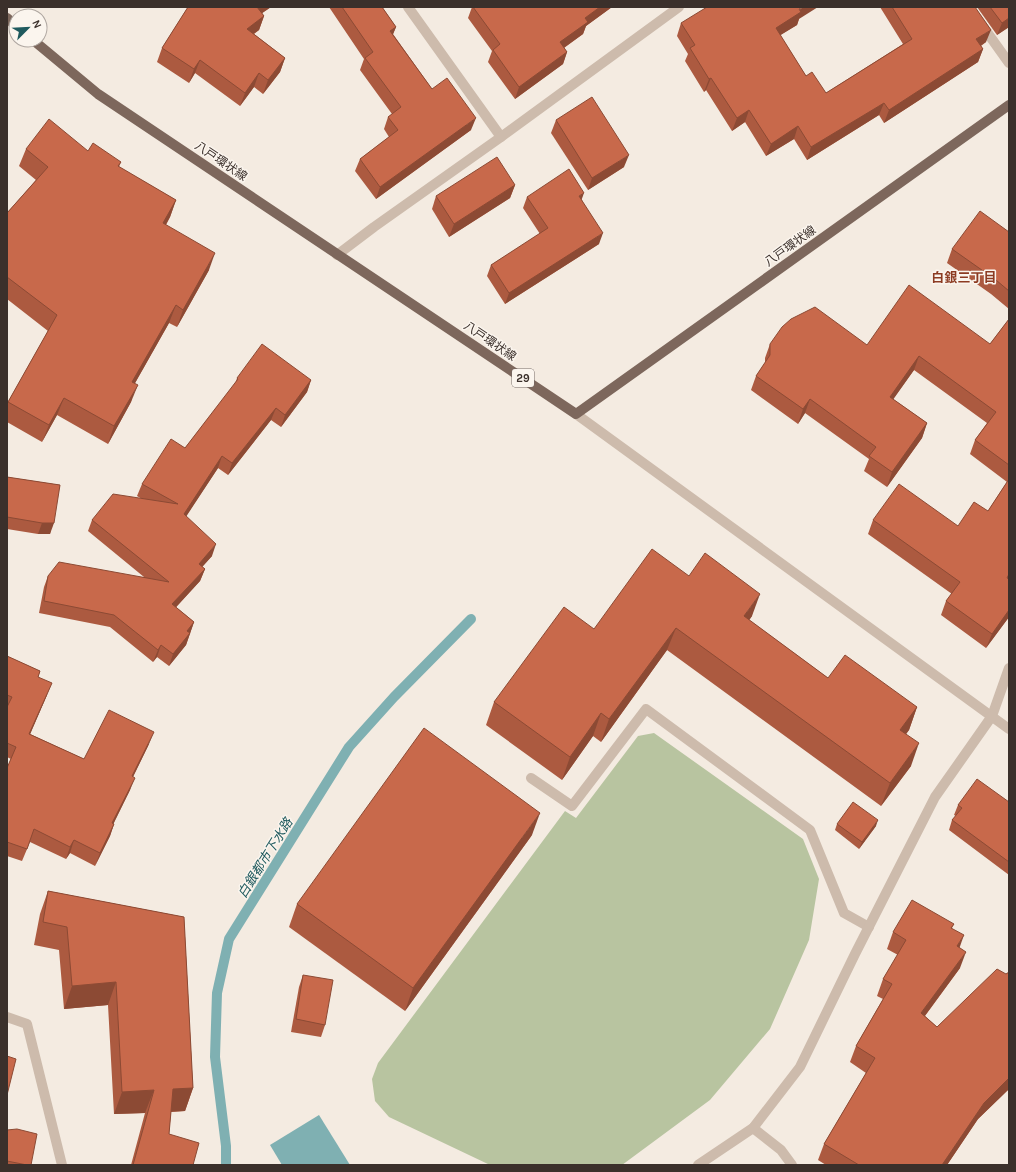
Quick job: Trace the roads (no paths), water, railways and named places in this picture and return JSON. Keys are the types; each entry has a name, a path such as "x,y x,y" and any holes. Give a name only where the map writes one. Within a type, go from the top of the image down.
{"main road":[{"name":"八戸環状線","path":"43,48 98,94 576,414 1009,105"}],"street":[{"path":"408,7 501,137"},
{"path":"337,255 679,7"},
{"path":"969,7 1009,63"},
{"path":"576,414 1009,729"},
{"path":"698,1165 753,1128 800,1067 935,797 992,716 1009,668"},
{"path":"531,778 572,806 646,709 810,830 844,913 869,927"},
{"path":"7,1017 27,1024 62,1165"},
{"path":"753,1128 782,1150 792,1165"}],"water":[{"path":"319,1115 350,1165 282,1165 270,1145"}],"waterway":[{"name":"白銀都市下水路","path":"226,1165 226,1146 215,1057 217,993 229,939 349,747 394,697 471,619"}],"district":[{"name":"白銀三丁目","path":"964,277"}]}
